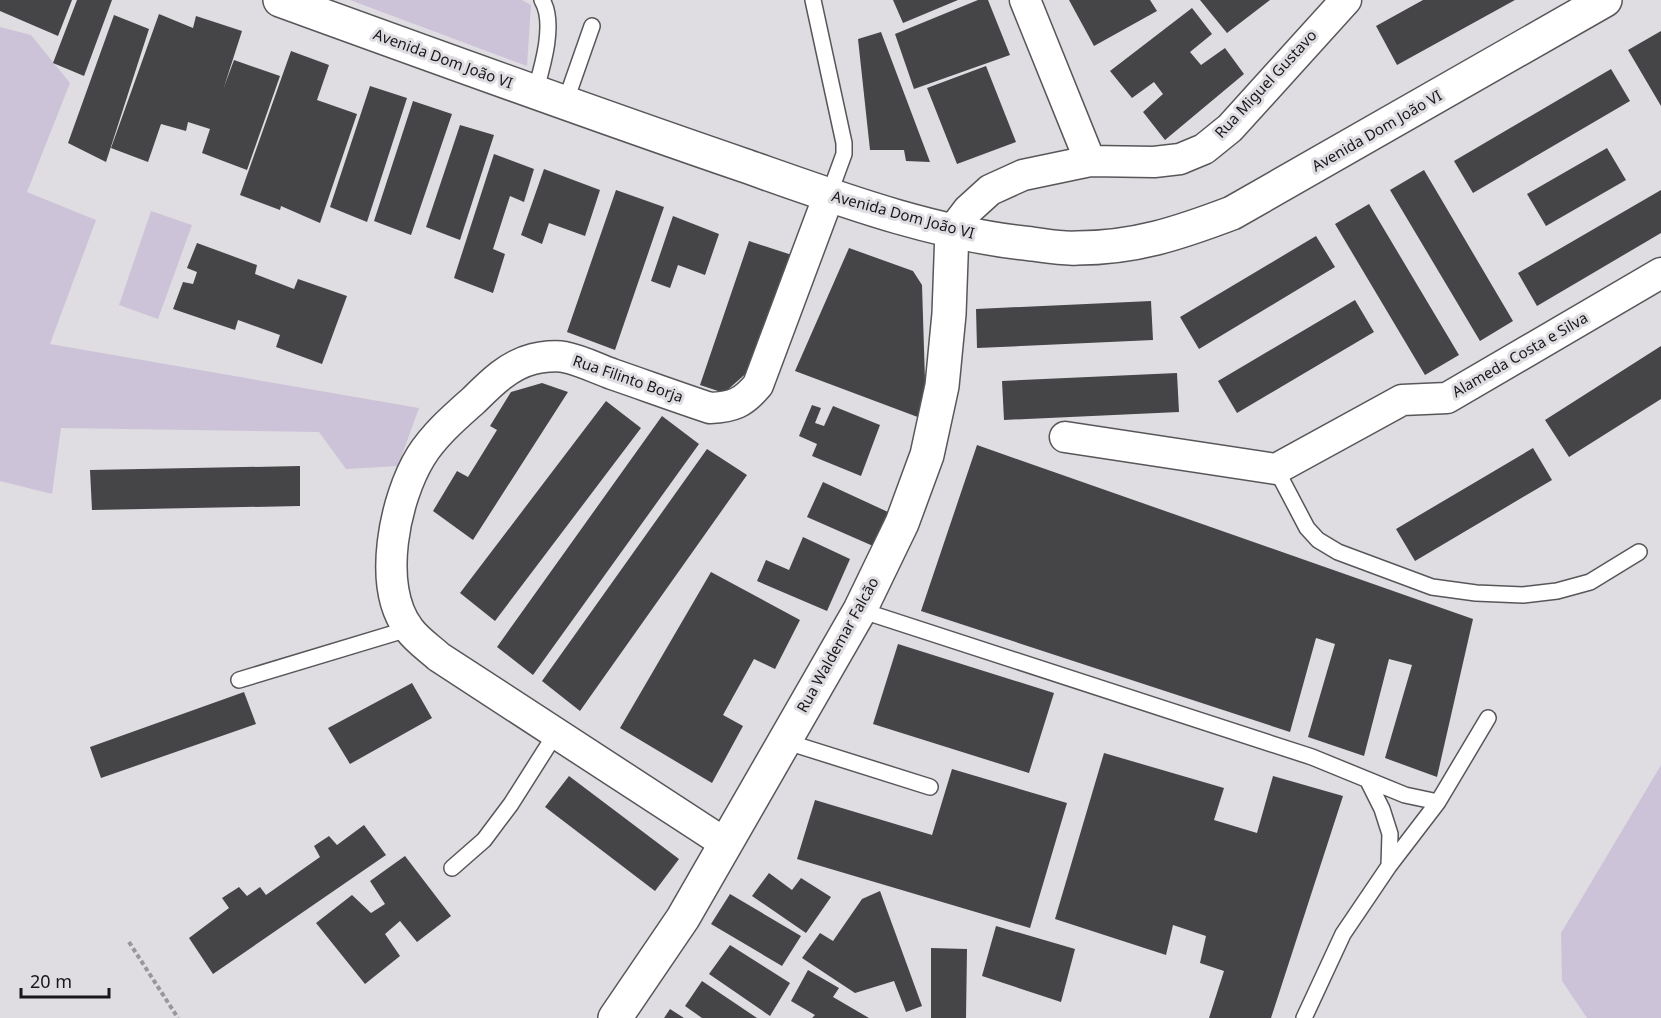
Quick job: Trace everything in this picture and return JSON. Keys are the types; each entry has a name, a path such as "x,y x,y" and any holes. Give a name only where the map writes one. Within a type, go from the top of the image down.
{"main road":[{"name":"Avenida Dom João VI","path":"280,0 829,195 952,231 1013,242 1076,249 1135,244 1181,233 1232,213 1605,0"},
{"name":"Rua Waldemar Falcão","path":"615,1018 683,918 726,844 860,610 902,523 927,455 942,386 949,314 952,231"}],"street":[{"path":"1025,0 1090,161"},
{"name":"Rua Miguel Gustavo","path":"952,231 968,210 990,190 1023,175 1090,161 1180,159 1204,149 1230,128 1346,0"},
{"name":"Rua Filinto Borja","path":"726,844 439,657 408,629 398,607 394,588 392,562 398,509 408,480 422,455 445,426 505,371 532,359 563,356 710,408 730,407 748,397 758,385 829,195"},
{"name":"Alameda Costa e Silva","path":"1276,469 1402,399 1447,398 1661,273"},
{"path":"1065,437 1276,469"}],"lane":[{"path":"535,92 548,38 545,5 542,0"},
{"path":"813,0 844,143 844,154 829,195"},
{"path":"565,103 592,26"},
{"path":"1276,469 1307,528 1318,540 1338,552 1432,587 1476,593 1523,595 1557,591 1590,582 1639,552"},
{"path":"860,610 1312,757 1405,795 1438,802"},
{"path":"239,680 408,629"},
{"path":"1304,1018 1343,934 1389,866 1438,802 1488,718"},
{"path":"452,868 484,840 511,804 556,733"},
{"path":"784,741 930,787"},
{"path":"1368,781 1382,809 1389,834 1389,866"}],"path":[{"path":"129,942 177,1018"}],"shaded area":[{"path":"350,0 522,0 531,5 527,66"},
{"path":"0,27 31,35 70,83 27,192 96,220 50,344 419,408 398,466 346,469 319,432 61,428 52,494 0,481"},
{"path":"151,211 192,225 158,319 119,305"},
{"path":"1661,765 1661,1018 1587,1018 1562,981 1561,933"}],"building":[{"path":"0,0 72,0 58,36 0,11"},
{"path":"77,0 112,0 84,76 53,63"},
{"path":"893,0 958,0 903,23"},
{"path":"978,0 988,0 1010,55 914,89 895,34"},
{"path":"1069,0 1150,0 1157,11 1094,46"},
{"path":"1200,0 1270,0 1227,33"},
{"path":"1423,0 1515,0 1397,65 1376,26"},
{"path":"1192,8 1212,34 1190,52 1201,65 1225,48 1244,74 1165,140 1143,112 1163,94 1154,82 1132,98 1110,71"},
{"path":"159,14 193,28 196,16 242,31 224,87 234,60 280,76 247,170 202,153 210,129 188,122 186,131 161,124 148,162 111,148"},
{"path":"114,15 149,29 106,162 68,143"},
{"path":"1661,31 1661,106 1628,50"},
{"path":"881,32 930,162 906,161 904,150 870,150 858,39"},
{"path":"291,51 329,65 317,100 357,114 320,223 281,206 280,210 240,195"},
{"path":"986,66 1016,142 957,164 927,88"},
{"path":"1611,69 1630,101 1473,193 1454,161"},
{"path":"370,86 407,98 367,222 330,207"},
{"path":"413,101 452,114 411,235 374,221"},
{"path":"460,125 494,135 460,240 426,227"},
{"path":"1607,148 1626,180 1546,226 1527,194"},
{"path":"494,154 534,169 524,202 510,196 493,249 505,254 493,293 454,278"},
{"path":"544,169 600,190 585,236 549,223 542,244 521,235"},
{"path":"1424,170 1513,321 1480,341 1390,190"},
{"path":"616,190 664,207 615,350 567,332"},
{"path":"1661,190 1661,233 1537,306 1518,273"},
{"path":"1369,204 1459,355 1425,375 1335,224"},
{"path":"673,216 719,234 705,275 678,265 670,288 651,281"},
{"path":"1316,236 1335,267 1199,349 1180,317"},
{"path":"749,241 792,255 751,369 724,393 700,385"},
{"path":"197,243 257,265 255,274 294,289 298,279 347,296 322,364 276,347 280,335 238,320 235,330 173,309 183,282 193,284 197,272 187,268"},
{"path":"849,248 913,271 922,285 925,381 923,419 795,371"},
{"path":"1355,300 1374,332 1237,413 1218,381"},
{"path":"1151,301 1153,340 977,348 976,309"},
{"path":"1661,346 1661,399 1569,457 1545,420"},
{"path":"1177,373 1179,412 1004,420 1002,381"},
{"path":"542,383 568,392 473,540 433,511 457,471 468,477 497,430 490,426 511,392"},
{"path":"606,401 641,428 495,621 460,593"},
{"path":"812,405 821,408 815,423 824,426 833,406 880,425 861,476 812,456 817,444 799,436"},
{"path":"662,416 699,444 533,675 497,647"},
{"path":"977,445 1473,619 1437,777 1385,758 1412,665 1389,659 1364,756 1308,737 1335,644 1316,638 1290,732 921,611"},
{"path":"1533,448 1552,480 1415,561 1396,529"},
{"path":"707,449 747,475 580,711 542,681"},
{"path":"300,466 300,506 92,510 90,470"},
{"path":"823,482 888,512 873,546 807,517"},
{"path":"803,537 850,559 827,611 757,581 766,560 789,570"},
{"path":"711,572 800,620 775,669 754,659 723,715 743,726 712,783 620,728"},
{"path":"898,644 1054,693 1029,773 873,724"},
{"path":"412,683 432,718 350,764 328,728"},
{"path":"244,692 256,724 101,778 90,747"},
{"path":"1104,753 1224,788 1214,820 1257,833 1273,776 1343,796 1271,1018 1209,1018 1224,971 1200,963 1206,936 1173,925 1166,955 1055,919"},
{"path":"952,769 1067,803 1030,928 797,859 815,800 932,835"},
{"path":"569,776 679,859 655,891 545,807"},
{"path":"364,825 386,855 213,974 189,938 229,908 222,898 239,887 247,896 260,887 266,895 320,857 314,846 329,836 337,845"},
{"path":"405,856 451,916 417,942 400,921 385,934 400,956 365,984 316,923 352,895 371,913 385,904 370,881"},
{"path":"769,873 792,890 801,878 831,897 806,933 752,896"},
{"path":"880,891 922,1006 906,1012 894,981 855,993 802,958 820,933 833,941 862,899"},
{"path":"730,894 801,936 782,966 711,924"},
{"path":"996,926 1075,949 1061,1002 982,976"},
{"path":"730,945 790,983 770,1016 709,974"},
{"path":"931,948 967,949 966,1018 931,1018"},
{"path":"808,970 839,988 833,997 869,1018 812,1018 815,1015 791,1001"},
{"path":"702,981 757,1018 702,1018 685,1006"},
{"path":"670,1009 684,1018 664,1018"}]}
